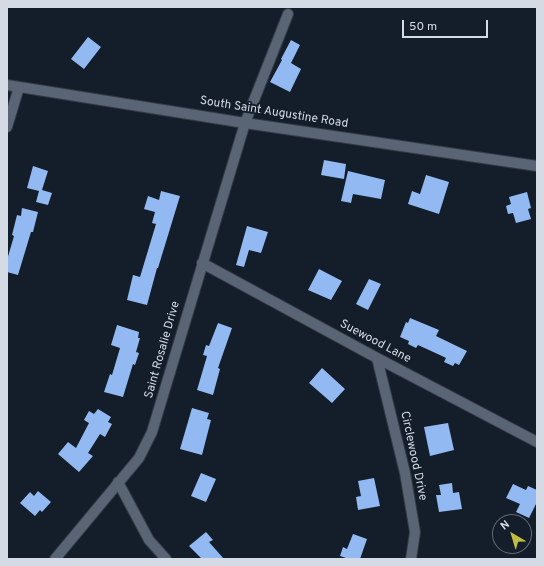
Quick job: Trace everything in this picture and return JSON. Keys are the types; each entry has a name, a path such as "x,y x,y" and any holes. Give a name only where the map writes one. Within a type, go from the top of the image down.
{"street":[{"name":"Saint Rosalie Drive","path":"55,559 139,458 152,432 245,123 288,14"},
{"name":"South Saint Augustine Road","path":"7,85 245,123 537,166"},
{"path":"7,127 19,87"},
{"name":"Suewood Lane","path":"202,263 377,358 537,442"},
{"name":"Circlewood Drive","path":"377,358 405,474 415,532 411,559"},
{"path":"118,482 149,540 166,559"}],"building":[{"path":"88,37 101,47 84,69 71,59"},
{"path":"291,40 300,45 291,63 301,69 290,92 270,82"},
{"path":"324,160 346,164 344,179 321,175"},
{"path":"33,166 48,171 42,190 52,193 48,205 36,202 39,191 27,188"},
{"path":"348,171 385,180 381,199 353,194 351,203 341,201"},
{"path":"426,175 449,182 439,214 408,204 412,191 420,194"},
{"path":"161,191 180,196 147,305 127,300 133,275 140,277 156,224 152,223 155,212 144,209 148,196 159,200"},
{"path":"527,192 531,208 528,209 531,219 516,223 513,213 508,214 506,206 511,204 509,197"},
{"path":"22,208 38,212 33,232 31,232 18,275 7,272 7,260 14,236 12,235 17,215 21,216"},
{"path":"247,226 268,232 261,253 249,250 244,267 236,265"},
{"path":"319,269 342,281 331,300 308,290"},
{"path":"369,279 381,284 368,310 356,304"},
{"path":"410,318 439,330 436,336 467,351 459,365 455,363 453,366 444,362 446,358 418,345 416,348 408,344 409,341 400,337 406,322 408,323"},
{"path":"218,323 232,328 218,368 220,369 213,395 197,390 207,356 203,355 206,345 209,346"},
{"path":"117,325 139,332 138,338 140,338 136,352 139,353 135,365 133,364 123,397 104,392 110,374 112,375 120,348 111,345"},
{"path":"322,368 345,389 332,403 309,383"},
{"path":"192,408 209,413 207,419 211,420 202,455 180,449"},
{"path":"98,409 111,417 108,422 112,424 105,437 100,434 88,453 93,456 79,472 58,454 68,442 76,448 89,423 84,420 89,411 94,414"},
{"path":"448,423 454,450 430,456 424,427"},
{"path":"201,473 216,479 206,502 191,496"},
{"path":"374,478 380,506 358,510 356,497 361,496 358,481"},
{"path":"452,483 453,493 459,492 462,509 439,512 436,495 441,495 439,485"},
{"path":"513,484 526,490 528,486 537,490 537,502 531,514 520,514 516,512 520,504 506,498"},
{"path":"38,491 51,502 42,512 40,510 35,516 20,503 30,492 34,496"},
{"path":"206,532 213,540 209,542 224,559 202,559 189,546"},
{"path":"353,534 367,539 360,559 349,559 340,556 343,547 347,549"}]}
